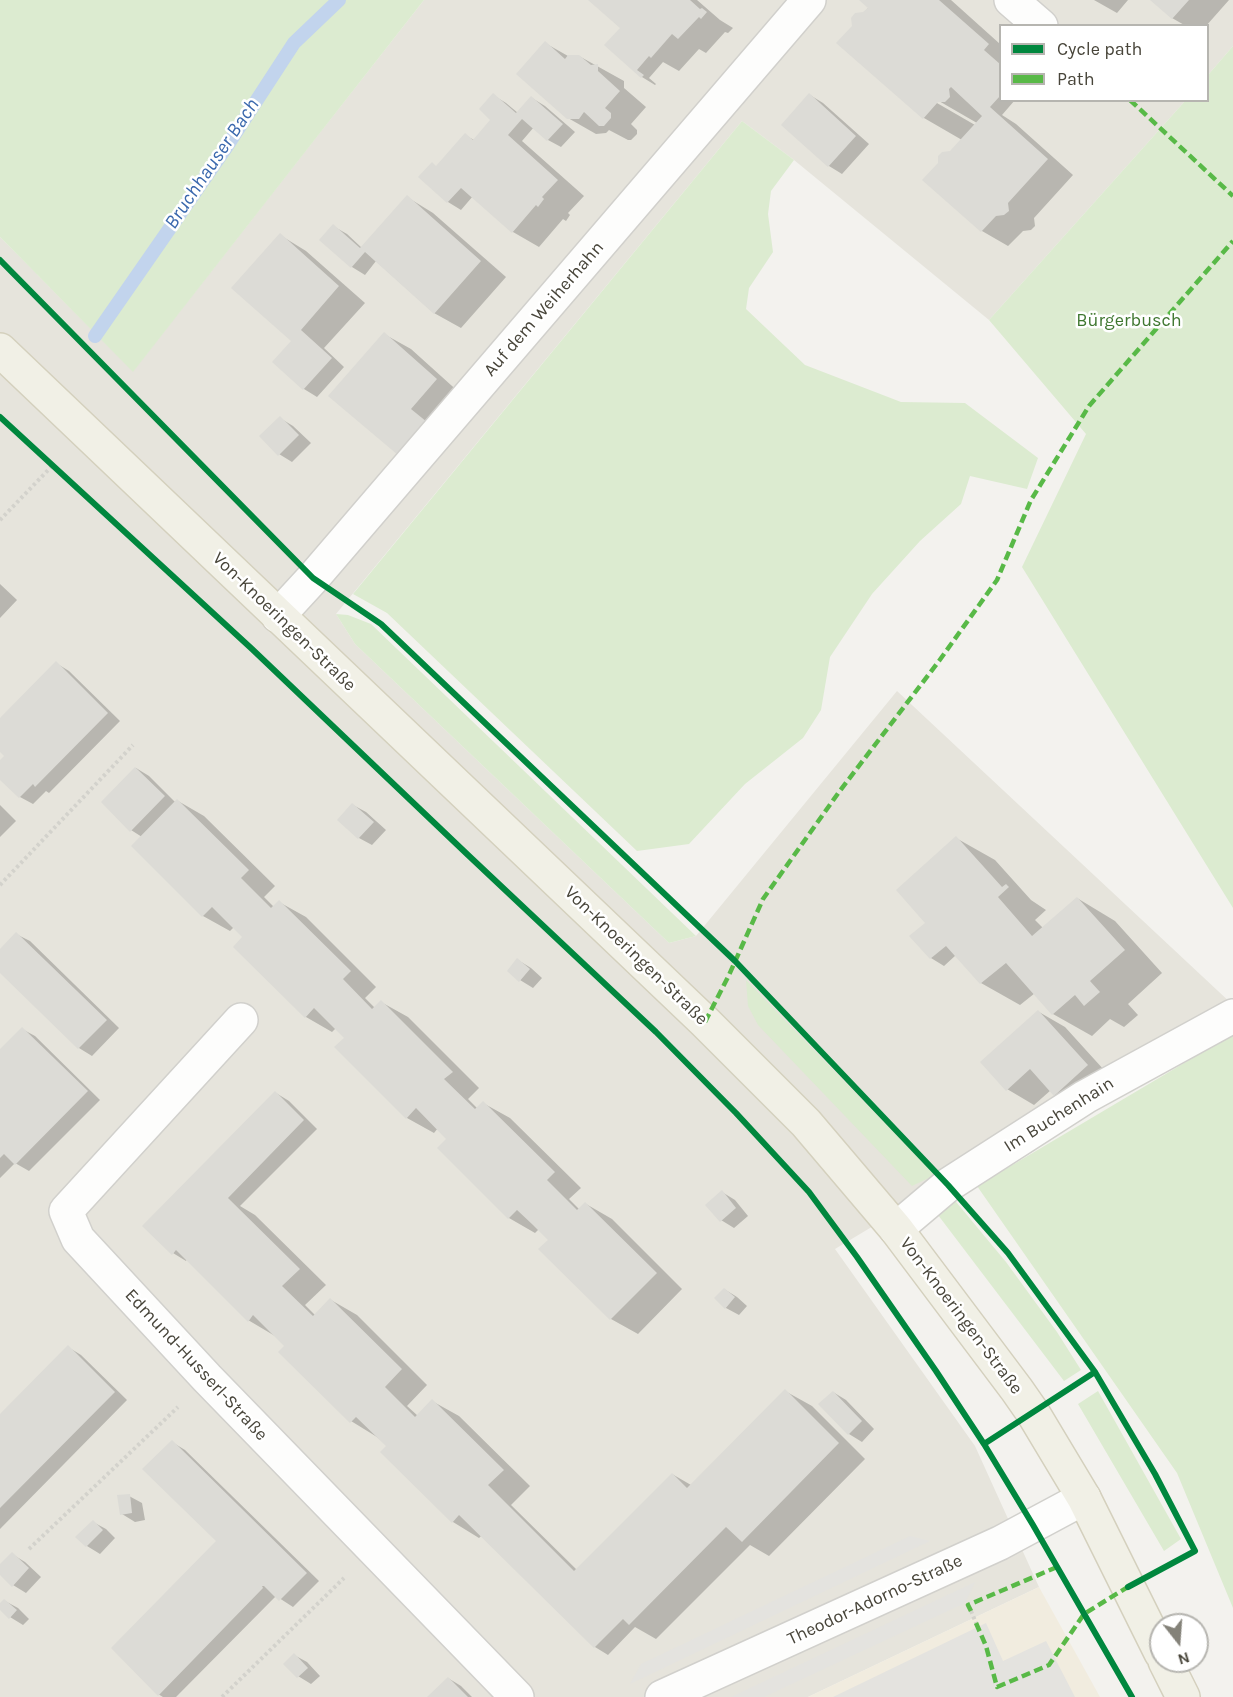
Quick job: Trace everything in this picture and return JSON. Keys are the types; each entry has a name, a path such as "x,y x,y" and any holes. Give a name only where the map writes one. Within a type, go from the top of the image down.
{"main road":[{"name":"Von-Knoeringen-Straße","path":"0,350 705,1022 806,1123 896,1228 1033,1413 1084,1498 1149,1629"},
{"path":"1171,1673 1183,1697"}],"street":[{"name":"Auf dem Weiherhahn","path":"278,616 809,0"},
{"path":"1011,0 1039,24"},
{"name":"Im Buchenhain","path":"896,1228 948,1185 1075,1103 1233,1016"},
{"name":"Edmund-Husserl-Straße","path":"241,1020 66,1211 78,1239 207,1378 517,1697"},
{"name":"Theodor-Adorno-Straße","path":"662,1697 1000,1543 1084,1498"}],"path":[{"path":"0,520 53,465"},
{"path":"0,885 133,745"},
{"path":"28,1550 207,1378"},
{"path":"222,1697 374,1550"},
{"path":"971,1611 976,1623"}],"shaded area":[{"path":"424,0 1233,0 1233,46 1209,74 1209,24 999,24 999,102 1184,102 989,320 794,160 742,121 336,614 355,644 669,943 696,936 897,691 1233,1005 1233,1010 835,1249 975,1446 1039,1587 808,1697 0,1697 0,237 133,371"},
{"path":"910,1536 930,1541 630,1684 641,1664"},
{"path":"975,1582 965,1603 764,1697 731,1697"},
{"path":"1039,1587 1100,1697 808,1697"},
{"path":"986,1623 1003,1661 1046,1641 1075,1697 833,1697"}],"green space":[{"path":"0,0 424,0 133,372 0,237"},
{"name":"Bürgerbusch","path":"1233,46 1233,908 1022,567 1086,434 989,320 1184,102 1209,102 1209,74"},
{"path":"742,121 794,160 771,191 768,214 773,252 749,288 746,309 805,365 901,402 965,403 1038,458 1027,489 970,476 961,504 920,541 872,594 830,657 821,710 803,738 745,784 689,844 637,851 387,613 353,594"},
{"path":"336,614 348,615 371,624 696,936 669,943 355,644"},
{"path":"746,980 935,1175 912,1186 758,1025 748,1006"},
{"path":"1233,1034 1233,1608 1177,1473 977,1186"},
{"path":"952,1197 1006,1262 1057,1332 1081,1370 1064,1381 938,1215"},
{"path":"1098,1391 1181,1539 1164,1551 1078,1404"}],"building":[{"path":"588,0 690,0 707,12 678,39 672,34 651,58 649,56 637,70 644,75 641,78 604,45 620,28"},
{"path":"859,0 939,0 989,44 984,50 999,63 999,97 990,107 1048,159 1008,203 1009,211 1004,215 996,216 981,232 922,180 938,163 938,156 942,152 950,151 982,116 951,87 950,97 945,102 938,102 923,119 836,43 852,26 851,18 855,13 863,12 868,8"},
{"path":"1150,0 1189,0 1172,19"},
{"path":"545,41 565,59 568,55 579,55 591,65 598,64 598,71 620,91 605,108 611,113 611,118 604,126 599,126 584,112 579,119 567,119 516,74"},
{"path":"493,93 516,113 531,96 563,124 547,141 522,119 508,135 558,180 542,197 544,199 538,207 536,205 512,233 461,188 447,203 418,177 432,162 436,166 465,133 473,140 490,120 479,109"},
{"path":"809,93 856,136 828,167 781,125"},
{"path":"407,195 481,261 434,314 365,252 351,268 319,240 333,224 360,248"},
{"path":"280,233 339,286 301,330 332,358 303,390 272,362 291,341 231,288"},
{"path":"384,332 437,379 411,409 427,422 398,455 328,396"},
{"path":"280,416 299,435 278,456 259,436"},
{"path":"56,661 108,713 35,787 33,784 19,798 0,780 0,760 4,756 0,752 0,718"},
{"path":"135,767 165,796 130,832 101,802"},
{"path":"177,799 249,870 241,878 271,908 279,900 351,971 343,979 372,1009 381,1000 453,1072 444,1079 475,1109 483,1101 555,1172 547,1180 577,1210 585,1202 657,1273 610,1320 538,1249 548,1240 533,1225 517,1210 508,1219 437,1148 446,1139 416,1108 406,1119 334,1047 344,1038 314,1008 305,1018 233,947 242,937 212,907 202,917 131,846"},
{"path":"352,803 374,822 358,839 337,820"},
{"path":"956,836 1002,887 1006,884 1009,887 998,897 1032,936 1077,897 1125,950 1090,981 1100,992 1084,1006 1075,995 1052,1015 1006,963 980,984 946,946 930,959 909,936 925,923 896,890"},
{"path":"16,932 107,1020 78,1049 0,973 0,949"},
{"path":"517,958 530,969 519,982 507,971"},
{"path":"1038,1010 1088,1065 1054,1096 1030,1069 1006,1091 980,1062"},
{"path":"22,1027 88,1091 15,1165 4,1154 0,1158 0,1049"},
{"path":"275,1091 304,1120 228,1198 300,1269 282,1286 313,1316 330,1298 402,1369 385,1387 415,1417 432,1399 504,1470 488,1485 574,1571 672,1473 687,1488 785,1389 839,1443 742,1542 726,1527 629,1625 623,1619 594,1648 459,1515 452,1523 380,1452 386,1446 356,1417 350,1423 278,1352 284,1346 253,1315 248,1322 176,1250 172,1255 142,1226"},
{"path":"722,1190 736,1208 720,1222 705,1205"},
{"path":"724,1288 735,1297 725,1309 714,1298"},
{"path":"68,1345 115,1392 0,1508 0,1414"},
{"path":"833,1391 862,1421 848,1435 818,1404"},
{"path":"172,1440 307,1573 279,1601 262,1586 263,1588 158,1696 111,1648 216,1541 142,1469"},
{"path":"130,1494 132,1513 120,1515 117,1495"},
{"path":"93,1520 103,1530 86,1547 75,1537"},
{"path":"12,1552 29,1568 12,1587 0,1575 0,1564"},
{"path":"4,1599 17,1610 9,1619 0,1610 0,1603"},
{"path":"294,1653 308,1668 297,1678 283,1664"},
{"path":"448,1677 468,1697 427,1697"}],"waterway":[{"name":"Bruchhauser Bach","path":"95,336 227,146 294,43 339,0"}],"marked path":[{"path":"1132,102 1233,196"},
{"path":"705,1022 763,899 839,792 939,661 997,580 1031,500 1089,406 1233,241"},
{"path":"971,1611 968,1605 1057,1567"},
{"path":"976,1623 986,1646 997,1687 1049,1665 1084,1614 1131,1585"}],"cycle path":[{"path":"0,260 313,578 381,624 735,961 948,1185 1008,1253 1095,1372 1155,1474 1195,1551 1128,1587"},
{"path":"0,417 252,649 656,1032 736,1113 809,1192 857,1257 984,1444 1132,1697"},
{"path":"984,1444 1095,1372"}]}
